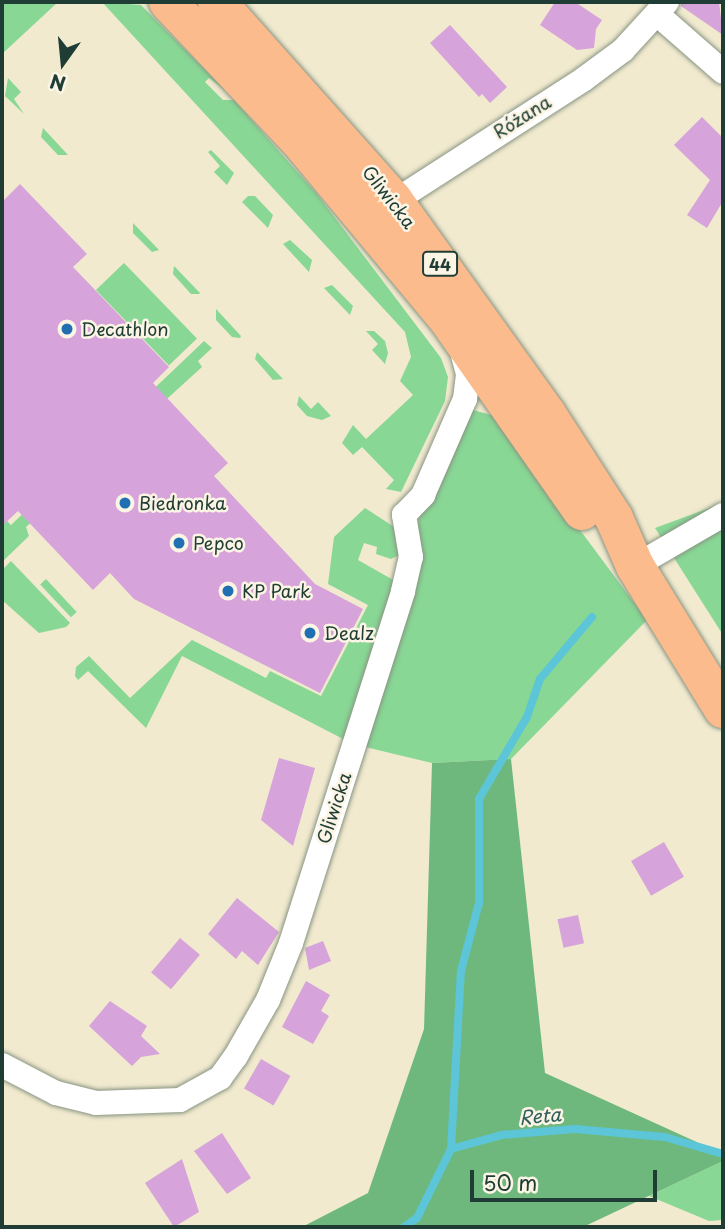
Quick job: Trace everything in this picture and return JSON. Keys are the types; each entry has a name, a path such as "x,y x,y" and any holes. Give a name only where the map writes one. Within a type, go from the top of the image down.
{"main road":[{"name":"Gliwicka","path":"167,2 263,101 381,211 449,321 577,505 603,536 631,559"},
{"name":"Gliwicka","path":"217,2 381,211 547,414 614,518 631,559 723,709"}],"street":[{"name":"Różana","path":"381,211 584,79 663,8"},
{"path":"663,8 723,72"},
{"name":"Gliwicka","path":"4,1069 56,1093 96,1103 180,1100 220,1078 236,1056 268,1000 290,943 403,591 411,557 404,515 423,495 465,399 466,364 449,321"},
{"path":"631,559 723,515"}],"green space":[{"path":"2,2 58,2 2,54"},
{"path":"102,2 141,5 225,90 209,78 205,82 223,100 234,100 317,194 441,358 448,377 445,401 401,492 386,489 394,480 362,447 353,455 342,443 353,425 366,439 413,395 400,381 411,357 405,332"},
{"path":"8,78 21,92 14,99 24,114 5,96"},
{"path":"43,128 68,155 58,155 41,137"},
{"path":"211,150 234,173 227,185 214,172 220,166 208,152"},
{"path":"248,196 255,196 273,215 268,228 242,202"},
{"path":"133,223 159,250 152,252 133,233"},
{"path":"290,240 312,260 309,272 283,244"},
{"path":"124,263 197,339 169,366 96,290"},
{"path":"174,266 199,294 191,294 173,274"},
{"path":"332,285 353,306 350,315 324,288"},
{"path":"216,309 240,338 232,337 216,320"},
{"path":"366,331 374,331 385,341 388,353 385,364 372,350 378,344"},
{"path":"204,341 212,348 198,361 202,367 26,527 29,536 2,562 2,516 11,525"},
{"path":"257,352 283,379 273,380 255,359"},
{"path":"299,396 311,409 318,402 331,416 322,420 307,416 297,405"},
{"path":"473,410 495,416 647,620 511,759 432,763 361,746 420,515"},
{"path":"723,503 723,635 655,528"},
{"path":"365,508 402,532 399,555 391,559 376,554 377,547 364,543 358,560 395,581 349,742 182,656 146,728 88,671 78,680 75,676 76,667 89,656 130,698 192,640 266,678 270,671 321,696 368,605 328,584 334,537"},
{"path":"11,561 70,623 66,627 39,633 2,600 2,570"},
{"path":"46,579 77,612 71,617 40,584"},
{"path":"511,759 545,1073 723,1154 723,1161 583,1227 302,1227 368,1193 424,1029 432,763"},
{"path":"723,1161 723,1220 709,1221 649,1196"}],"building":[{"path":"555,2 575,2 602,20 596,29 594,48 577,50 540,25"},
{"path":"681,2 719,2 723,35 681,6"},
{"path":"450,25 507,87 490,103 482,94 479,97 430,43"},
{"path":"702,117 723,138 723,201 707,228 687,215 710,180 674,145"},
{"path":"20,184 87,254 73,267 169,367 153,383 228,463 214,476 315,584 363,609 320,693 134,599 110,573 93,590 18,511 2,526 2,202"},
{"path":"279,758 315,768 293,846 261,820"},
{"path":"664,842 684,877 651,896 631,861"},
{"path":"237,898 279,932 258,965 242,951 236,959 208,934"},
{"path":"578,915 584,943 563,948 557,919"},
{"path":"180,938 200,955 171,989 151,972"},
{"path":"323,941 331,961 309,970 305,948"},
{"path":"306,981 330,995 321,1011 329,1016 313,1044 282,1027"},
{"path":"110,1001 147,1026 141,1036 160,1054 141,1057 132,1066 89,1026"},
{"path":"261,1059 290,1076 273,1105 244,1088"},
{"path":"222,1133 251,1178 227,1194 194,1151"},
{"path":"182,1159 199,1212 174,1227 145,1183"}],"waterway":[{"path":"451,1149 461,971 479,903 479,799 527,717 540,679 592,617"},
{"name":"Reta","path":"404,1227 417,1218 451,1149 502,1135 575,1129 665,1137 723,1154"}],"place":[{"name":"Decathlon","path":"67,329"},
{"name":"Biedronka","path":"125,503"},
{"name":"Pepco","path":"179,543"},
{"name":"KP Park","path":"228,591"},
{"name":"Dealz","path":"310,633"}]}
